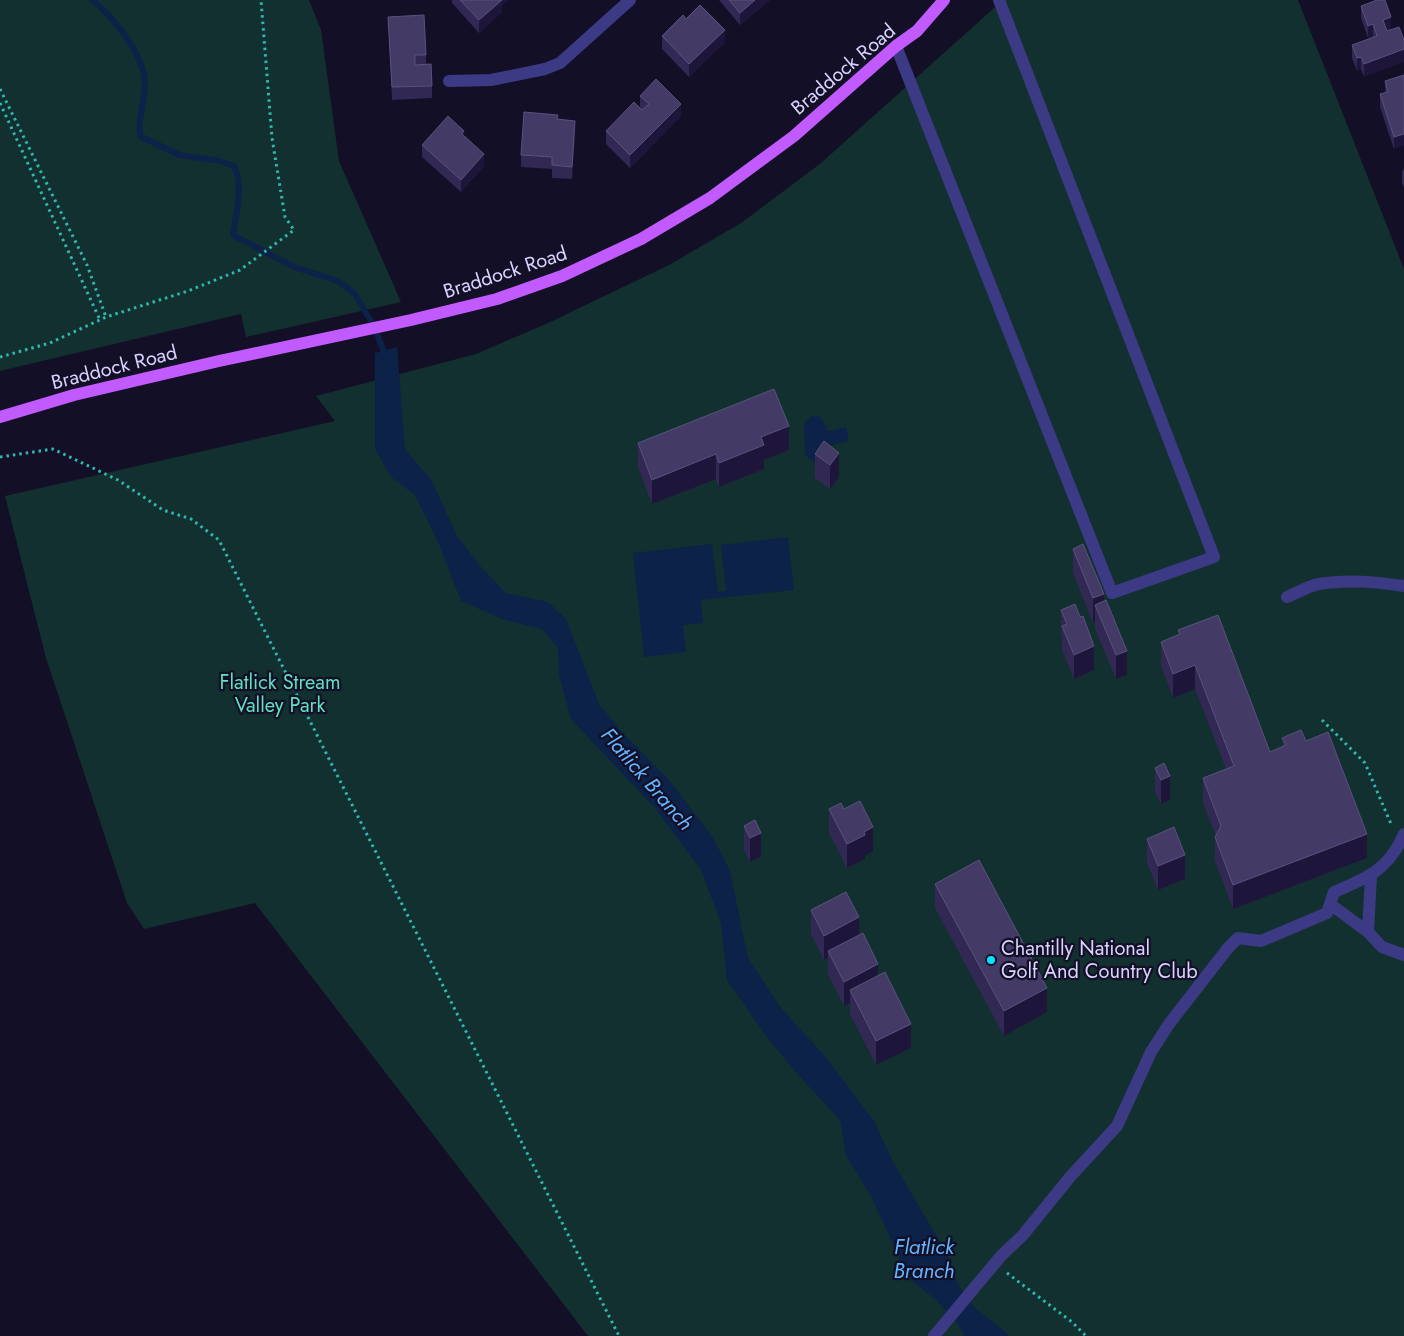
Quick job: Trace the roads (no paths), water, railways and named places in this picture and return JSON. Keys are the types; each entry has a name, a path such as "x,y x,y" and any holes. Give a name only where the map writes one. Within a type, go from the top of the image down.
{"main road":[{"name":"Braddock Road","path":"0,417 74,395 497,299 546,281 641,239 710,198 794,136 896,46 917,31 944,0"}],"street":[{"path":"449,80 491,80 545,69 560,63 630,0"},
{"path":"896,46 1112,593 1214,557 999,0"},
{"path":"1287,597 1317,585 1343,582 1377,582 1404,586"},
{"path":"934,1336 994,1264 1023,1235 1070,1177 1117,1126 1151,1052 1168,1024 1228,948 1238,938 1261,941 1326,913 1334,892 1371,876 1392,857 1402,839"},
{"path":"1368,932 1371,876"},
{"path":"1330,904 1368,932 1382,946 1404,955"}],"water":[{"name":"Flatlick Branch","path":"397,347 405,449 432,481 457,536 481,567 506,593 548,602 566,619 599,704 620,730 669,780 713,838 730,871 748,958 781,1008 824,1055 874,1121 893,1162 947,1254 958,1284 973,1306 1010,1336 964,1336 957,1322 935,1299 909,1279 871,1196 846,1156 840,1120 792,1068 763,1032 727,980 721,923 701,870 655,808 571,719 559,675 558,648 542,629 502,619 461,601 439,544 415,495 391,477 375,449 375,353"},
{"path":"812,416 821,417 828,431 846,427 849,441 831,445 817,464 805,455 804,423"},
{"path":"788,537 794,590 701,600 703,623 683,625 686,652 644,657 633,553 712,544 718,592 726,591 721,545"}],"waterway":[{"name":"Flatlick Branch","path":"92,0 124,34 141,65 145,82 139,128 140,136 179,155 220,161 234,166 239,191 233,235 294,267 338,281 354,293 374,326 386,357"}],"place":[{"name":"Chantilly National Golf And Country Club","path":"991,960"}],"park label":[{"name":"Flatlick Stream Valley Park","path":"280,694"}]}
